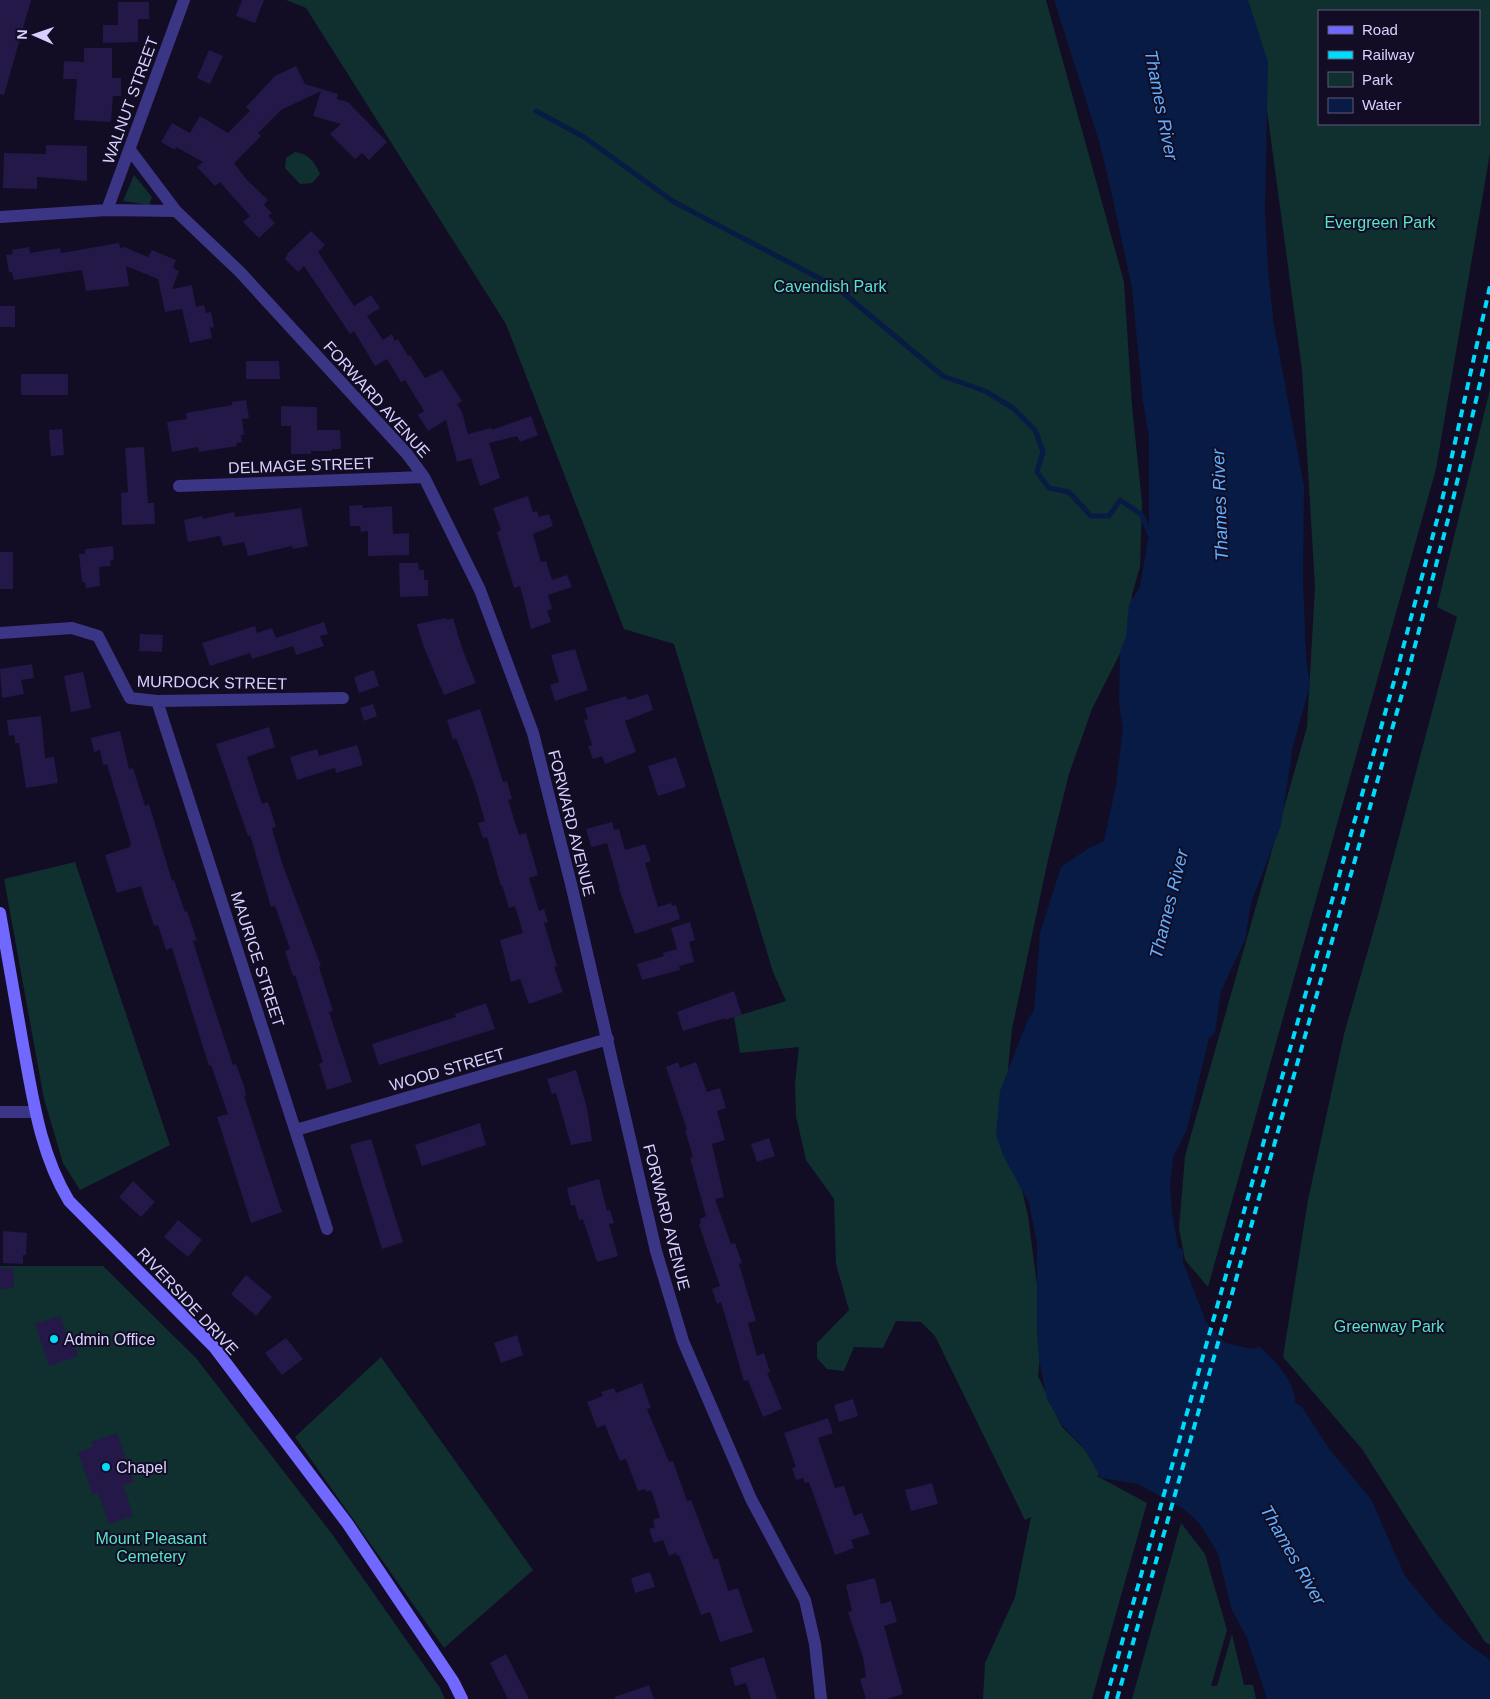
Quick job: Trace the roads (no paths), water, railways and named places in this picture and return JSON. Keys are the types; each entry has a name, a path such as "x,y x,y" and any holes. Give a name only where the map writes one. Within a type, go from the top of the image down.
{"main road":[{"name":"RIVERSIDE DRIVE","path":"0,913 35,1112 52,1169 69,1200 214,1347 347,1523 454,1681 462,1699"}],"street":[{"name":"WALNUT STREET","path":"107,210 184,0"},
{"name":"FORWARD AVENUE","path":"130,150 176,211 253,287 407,454 424,477 480,590 533,734 608,1039 656,1251 683,1341 751,1499 805,1600 815,1644 821,1699"},
{"path":"0,217 107,210 176,211"},
{"name":"DELMAGE STREET","path":"179,486 424,477"},
{"name":"MURDOCK STREET","path":"0,633 72,628 98,636 130,698 158,700 343,698"},
{"name":"MAURICE STREET","path":"158,700 327,1228"},
{"name":"WOOD STREET","path":"296,1130 608,1039"},
{"path":"0,1112 35,1112"}],"water":[{"name":"Thames River","path":"1054,0 1248,0 1268,62 1265,210 1268,270 1274,325 1304,486 1303,580 1306,657 1310,685 1293,746 1281,825 1251,903 1245,940 1221,991 1215,1033 1209,1038 1187,1129 1173,1158 1170,1185 1172,1212 1178,1247 1183,1250 1183,1262 1206,1322 1225,1343 1254,1349 1259,1346 1283,1371 1288,1378 1295,1402 1302,1407 1330,1450 1371,1499 1405,1576 1439,1617 1463,1640 1490,1660 1490,1699 1267,1699 1247,1638 1231,1608 1218,1553 1199,1523 1185,1510 1138,1484 1101,1478 1085,1450 1061,1424 1047,1399 1039,1359 1037,1334 1037,1243 1029,1203 1003,1155 996,1135 1000,1091 1027,1022 1034,1010 1040,933 1061,867 1089,848 1104,841 1116,785 1123,728 1119,703 1120,651 1126,637 1129,604 1140,587 1149,533 1149,437 1143,402 1132,288 1099,141"}],"waterway":[{"path":"536,111 584,137 674,202 836,287 943,376 985,391 1013,408 1035,430 1043,451 1037,472 1049,488 1069,492 1091,516 1109,516 1120,500 1142,515 1149,533 1154,537"}],"railway":[{"path":"1106,1699 1395,678 1441,505 1490,286"},
{"path":"1117,1699 1406,680 1451,508 1490,340"}],"place":[{"name":"Admin Office","path":"54,1339"},
{"name":"Chapel","path":"106,1467"}],"park label":[{"name":"Evergreen Park","path":"1380,222"},
{"name":"Cavendish Park","path":"830,286"},
{"name":"Greenway Park","path":"1389,1326"},
{"name":"Mount Pleasant Cemetery","path":"151,1547"}]}
